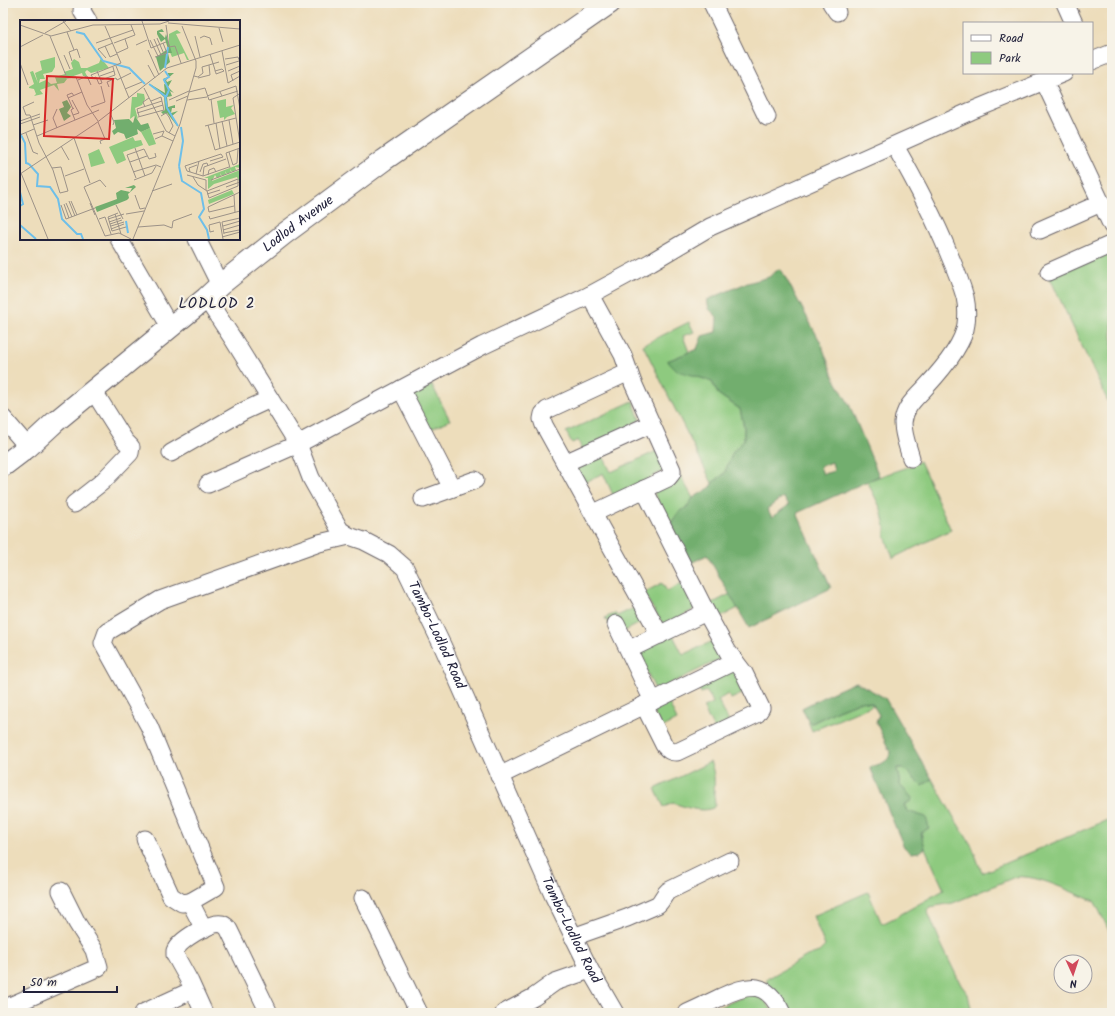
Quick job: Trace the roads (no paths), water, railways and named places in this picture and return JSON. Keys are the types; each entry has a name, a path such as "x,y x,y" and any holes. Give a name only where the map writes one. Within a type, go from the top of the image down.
{"main road":[{"name":"Lodlod Avenue","path":"3,466 28,447 93,390 271,244 378,164 605,4"}],"street":[{"path":"83,3 82,11 87,20"},
{"path":"712,3 767,117"},
{"path":"1065,3 1074,22"},
{"path":"1093,60 1112,53"},
{"path":"208,484 298,444 482,346 590,295 652,262 710,227 971,111 1062,74"},
{"path":"1044,81 1112,226"},
{"path":"895,146 915,182 943,240 956,270 965,298 966,307 966,325 959,344 939,372 911,403 905,413 903,428 911,458"},
{"path":"1040,230 1101,203"},
{"path":"120,240 170,327"},
{"name":"Tambo-Lodlod Road","path":"197,240 213,292 233,339 298,444 311,478 340,530 349,536 389,554 405,568 443,647 499,776 573,937 615,1013"},
{"path":"1049,272 1112,244"},
{"path":"590,295 623,355 651,424 672,467 672,473 668,478 594,513"},
{"path":"629,372 547,410 543,414 543,422 660,635"},
{"path":"401,389 452,488"},
{"path":"74,504 102,482 130,453 131,447 125,441 93,390"},
{"path":"171,453 244,411 270,399"},
{"path":"3,418 28,447"},
{"path":"566,463 651,424"},
{"path":"422,499 475,480"},
{"path":"616,624 630,650 664,745 668,750 677,752 757,714 760,710 760,705 744,672 728,652 706,612 644,489"},
{"path":"145,839 171,896 185,904 216,887 151,730 103,643 107,632 160,600 319,543 349,536"},
{"path":"630,650 706,612"},
{"path":"499,776 735,661"},
{"path":"573,937 627,918 657,905 668,891 730,861"},
{"path":"3,1009 99,967 94,950 77,923 61,891"},
{"path":"363,898 419,1013"},
{"path":"190,902 204,929"},
{"path":"204,1013 175,955 175,951 182,941 214,924 223,924 227,927 269,1013"},
{"path":"504,1013 534,997 555,982 590,970"},
{"path":"687,1013 734,990 756,983 771,995 782,1013"},
{"path":"143,1013 193,990"}],"district":[{"name":"LODLOD 2","path":"217,304"}]}
